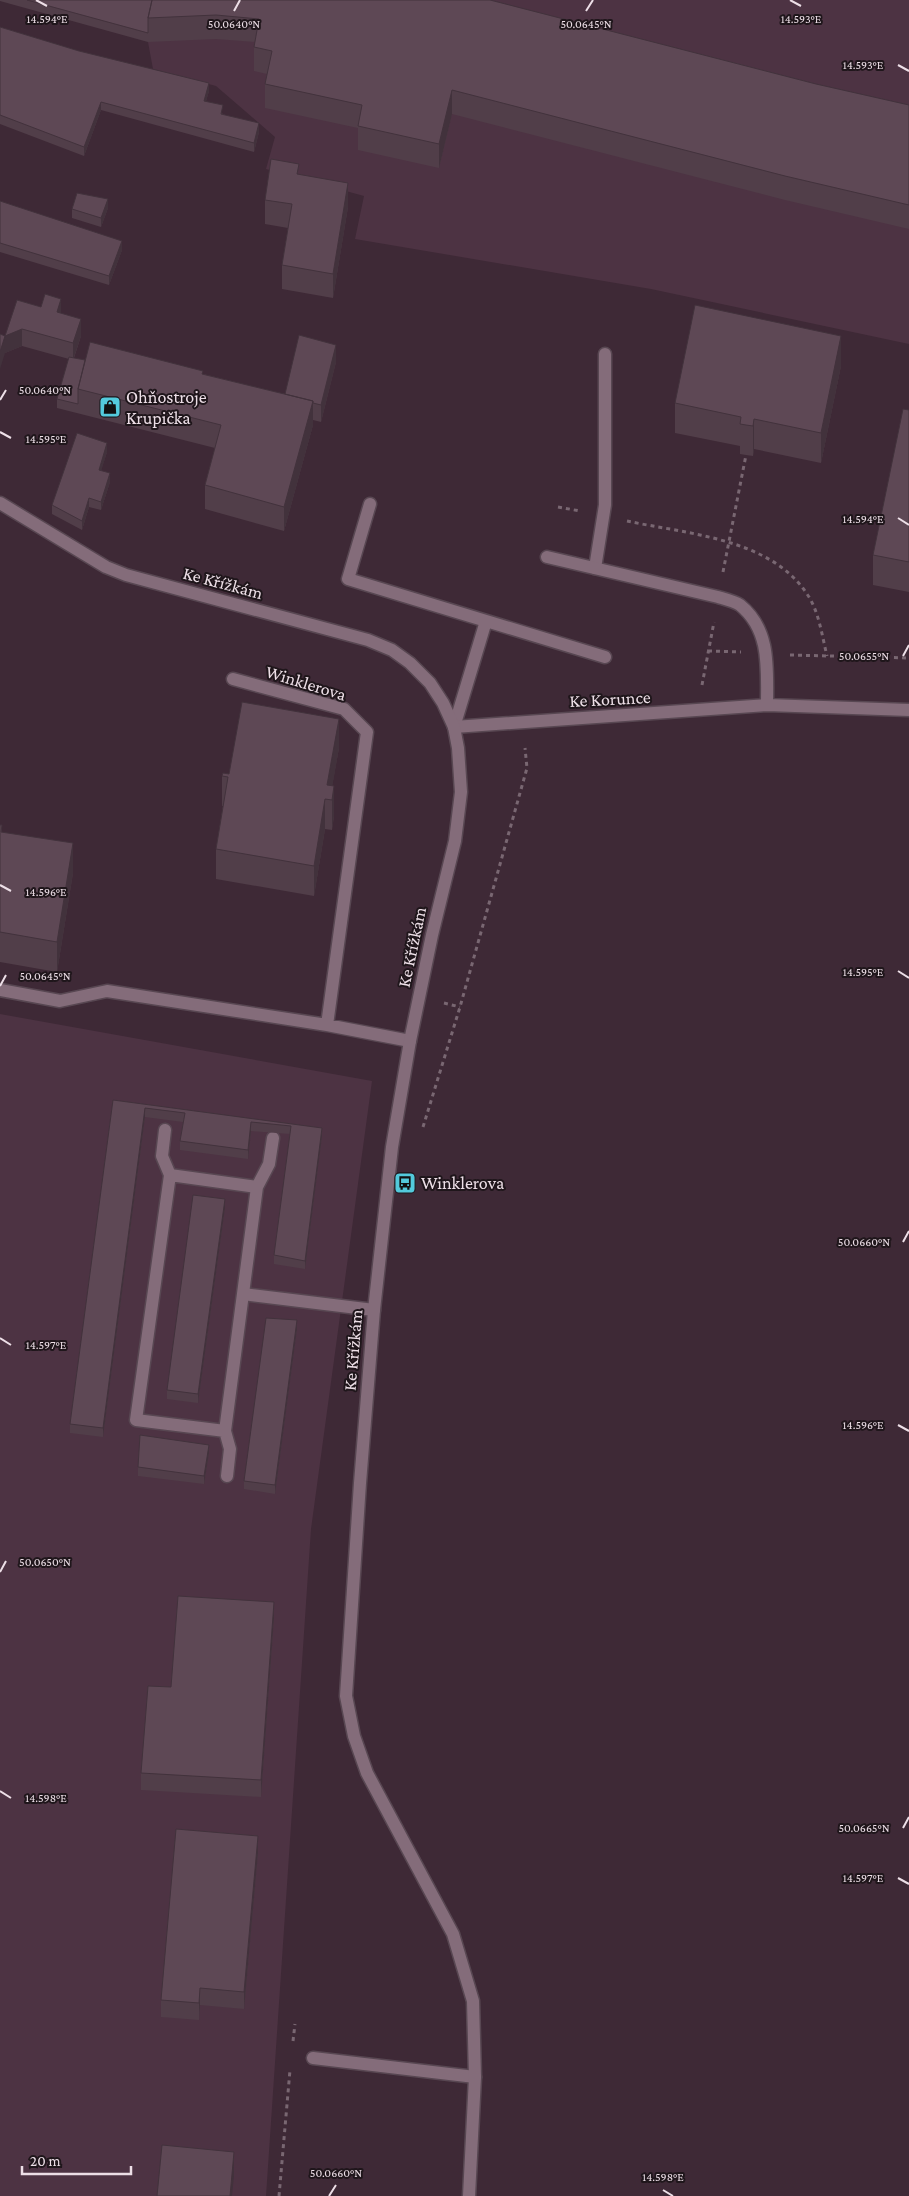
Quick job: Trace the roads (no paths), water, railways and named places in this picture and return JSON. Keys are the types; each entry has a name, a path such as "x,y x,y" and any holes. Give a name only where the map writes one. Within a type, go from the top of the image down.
{"street":[{"path":"595,568 603,516 606,442 605,354"},
{"name":"Ke Křížkám","path":"0,503 106,567 126,575 368,640 392,650 410,663 430,683 443,703 454,727 460,770 460,815 410,1041 392,1148 374,1310 346,1696 354,1736 367,1774 453,1934 473,2001 475,2077 469,2196"},
{"path":"370,504 348,579 605,657"},
{"path":"547,557 718,597 739,604 757,624 767,653 767,705"},
{"path":"454,727 486,621"},
{"name":"Winklerova","path":"233,679 344,709 367,732 327,1025"},
{"name":"Ke Korunce","path":"454,727 522,720 656,714 767,705 909,710"},
{"path":"0,990 60,1001 107,991 327,1025 410,1041"},
{"path":"166,1130 162,1156 170,1175 136,1420 225,1431"},
{"path":"227,1476 230,1449 225,1431 256,1187 269,1164 273,1138"},
{"path":"170,1175 256,1187"},
{"path":"243,1294 374,1310"},
{"path":"313,2058 475,2077"}],"place":[{"name":"Ohňostroje Krupička","path":"110,407"},
{"name":"Winklerova","path":"405,1183"}]}
